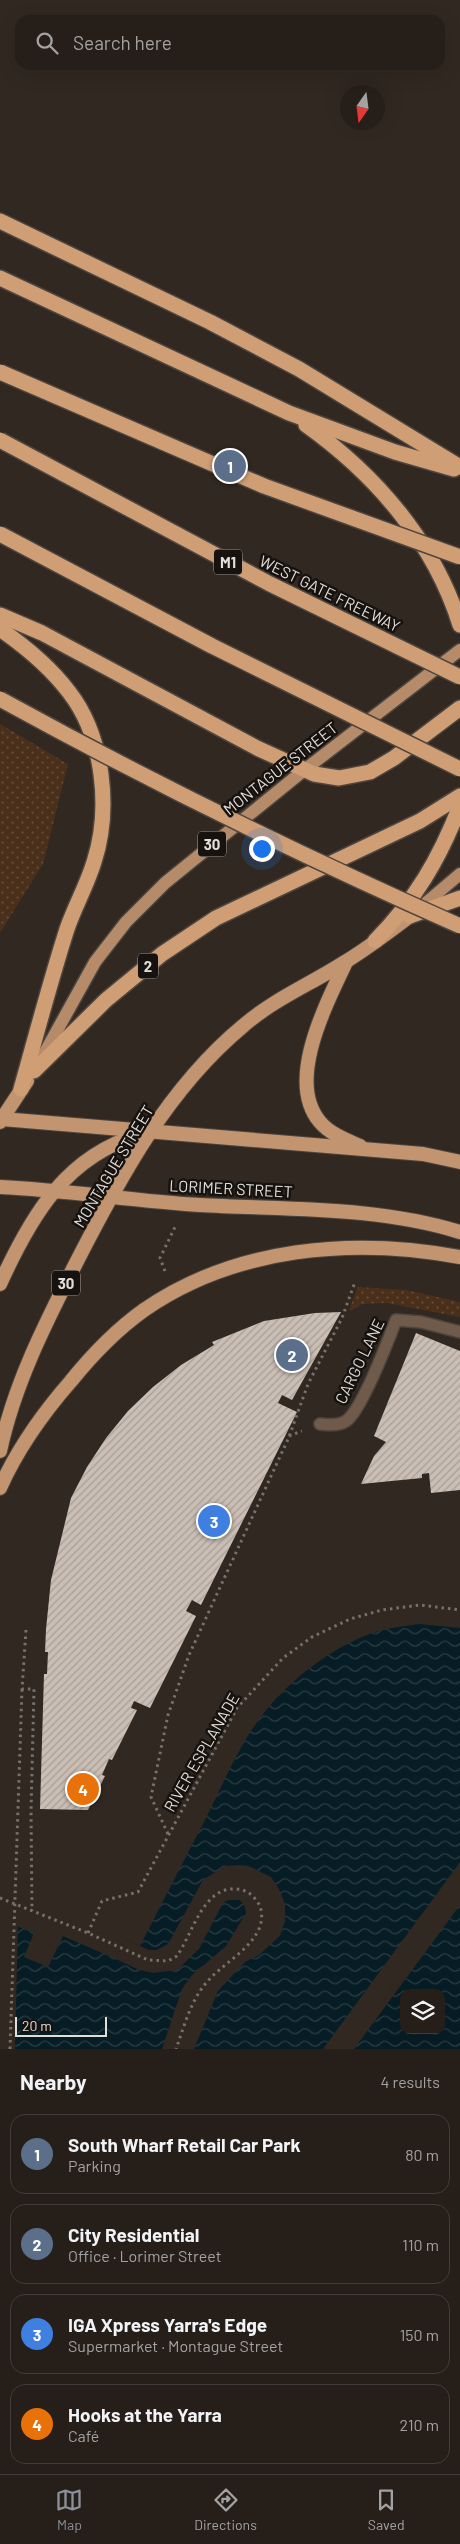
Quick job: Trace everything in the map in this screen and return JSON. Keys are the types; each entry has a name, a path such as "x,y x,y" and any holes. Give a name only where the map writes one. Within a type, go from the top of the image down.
{"highway":[{"path":"0,221 210,322 299,369 460,469"},
{"path":"0,278 288,412 395,452 460,469"},
{"path":"0,372 264,486 460,557"},
{"path":"288,412 338,448 378,486 410,525 445,583 460,625"},
{"name":"WEST GATE FREEWAY","path":"0,440 270,584 460,678"},
{"path":"0,534 212,646 460,768"},
{"path":"0,615 42,633 303,771 339,778 370,772 394,758 460,708"},
{"path":"0,629 24,645 50,669 71,694 88,727 99,758 103,793 102,823 94,862 67,928 21,1089"},
{"path":"0,699 202,804 377,889 460,926"},
{"name":"2","path":"34,1071 106,1000 162,954 216,918 420,821 460,796"},
{"path":"375,941 402,913 425,880 446,842 460,806"},
{"path":"410,916 460,898"},
{"name":"MONTAGUE STREET","path":"0,1450 5,1426 26,1368 56,1302 109,1199 150,1132 183,1088 242,1026 272,1004 346,962 410,916"},
{"path":"346,962 318,1023 309,1049 308,1087 311,1102 319,1122 346,1140 372,1151"},
{"name":"MONTAGUE STREET","path":"1,1121 34,1071"},
{"path":"1,1121 423,1154 460,1162"},
{"path":"0,1284 16,1252 54,1190 92,1155 130,1138 150,1132"},
{"name":"LORIMER STREET","path":"0,1187 54,1190 109,1199 308,1209 382,1216 427,1222 460,1232"},
{"path":"0,1488 7,1472 51,1404 82,1368 114,1334 144,1310 174,1292 231,1266 268,1256 311,1251 381,1248 460,1257"}],"main road":[{"name":"MONTAGUE STREET","path":"34,1071 95,962 126,922 165,883 303,771 460,650"},
{"name":"MONTAGUE STREET","path":"410,916 460,874"}],"lane":[{"name":"CARGO LANE","path":"320,1424 335,1425 346,1421 358,1405 396,1320 421,1322 460,1332"}],"path":[{"path":"174,1292 160,1258 185,1204"},
{"path":"168,1834 151,1797 168,1715 189,1655 281,1455 308,1384 342,1318 355,1282"},
{"name":"RIVER ESPLANADE","path":"88,1933 102,1901 138,1892 237,1708 283,1658 312,1637 350,1619 382,1610 420,1605 460,1610"},
{"path":"10,2049 22,1688 26,1630"},
{"path":"22,1688 34,1689 30,1811 32,1910"},
{"path":"0,1898 88,1933 148,1960 168,1961 177,1956 212,1896 230,1889 242,1890 252,1895 262,1913 258,1931 252,1940 206,1983 195,1998 176,2049"}],"shaded area":[{"path":"0,724 68,764 43,864 0,933"},
{"path":"358,1287 406,1290 460,1302 460,1317 387,1303 362,1304 350,1311"}],"water":[{"path":"419,1624 460,1628 460,2049 0,2049 0,1919 34,1933 24,1957 48,1967 63,1936 116,1959 125,1939 140,1946 233,1762 249,1734 267,1709 291,1683 320,1660 368,1634 385,1629"}],"pier":[{"path":"460,1862 460,1905 354,2049 323,2049"},
{"path":"239,1865 251,1867 271,1877 279,1889 285,1904 285,1921 280,1936 259,1955 245,1962 218,1991 194,2049 162,2049 182,1989 191,1976 226,1946 246,1913 244,1904 239,1900 228,1900 223,1903 199,1949 177,1970 153,1973 139,1970 116,1959 125,1939 149,1950 157,1950 168,1944 203,1880 225,1866"},
{"path":"0,1916 18,1924 15,2049 0,2049"}],"building":[{"path":"341,1312 292,1400 282,1395 278,1403 297,1412 201,1605 192,1600 186,1611 196,1616 150,1708 134,1701 131,1708 137,1710 112,1760 109,1759 102,1775 105,1776 88,1810 40,1809 44,1674 47,1674 48,1652 45,1652 46,1629 51,1580 71,1498 87,1467 106,1438 128,1411 153,1387 181,1365 214,1345 212,1342 264,1321 315,1313"},
{"path":"416,1333 460,1351 460,1490 431,1493 429,1473 422,1474 422,1478 361,1484 374,1456 386,1442 374,1436"}],"place":[{"name":"South Wharf Retail Car Park","path":"230,466"},
{"name":"City Residential","path":"292,1355"},
{"name":"IGA Xpress Yarra's Edge","path":"214,1521"},
{"name":"Hooks at the Yarra","path":"83,1789"}]}
